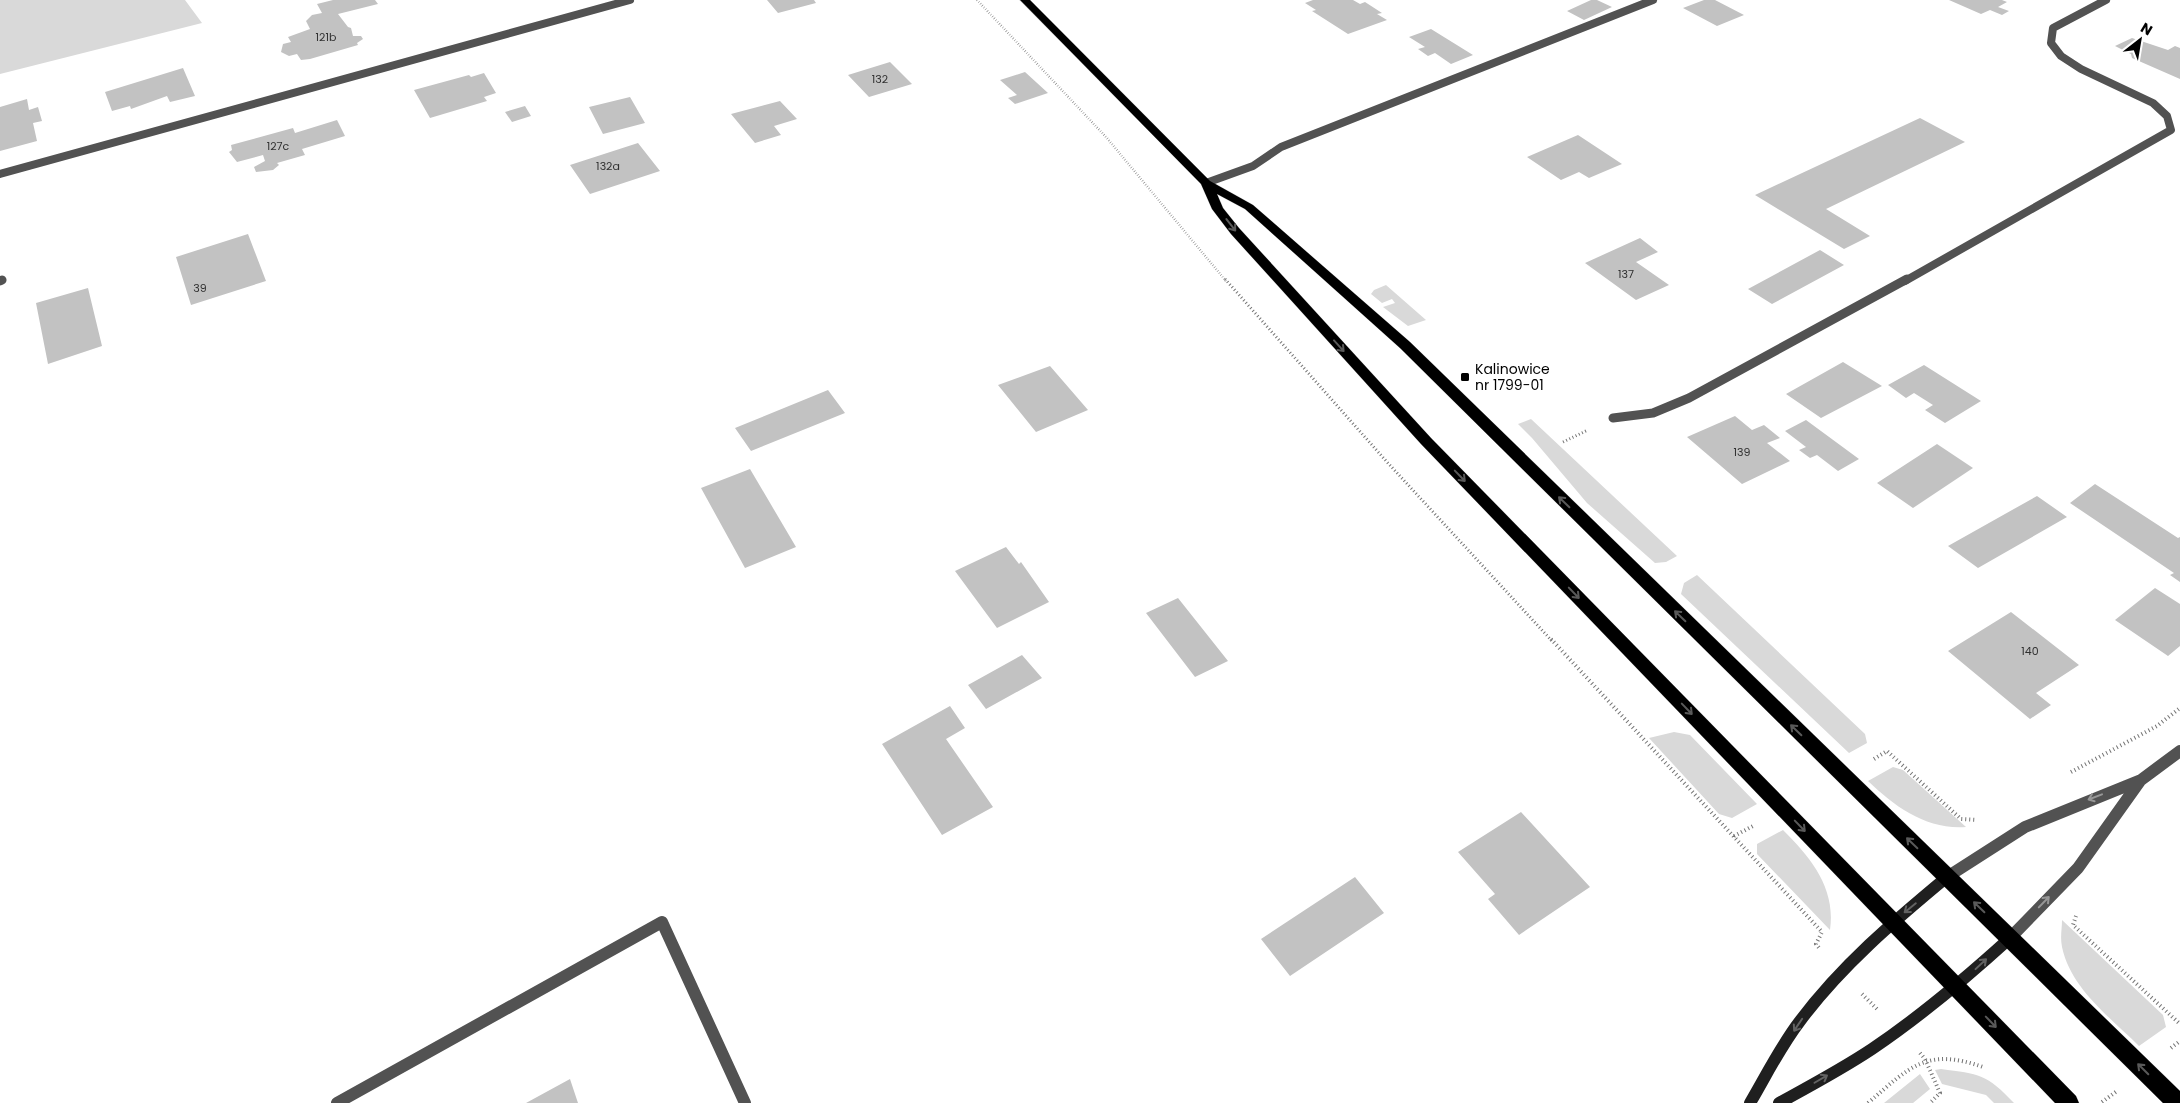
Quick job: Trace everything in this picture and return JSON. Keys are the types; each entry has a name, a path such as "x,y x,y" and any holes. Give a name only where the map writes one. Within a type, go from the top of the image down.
{"highway":[{"path":"1025,0 1206,183 1249,207 1405,345 2178,1103"},
{"path":"1206,183 1218,209 1235,231 1402,415 2069,1103"}],"street":[{"path":"0,174 630,0"},
{"path":"1206,183 1253,166 1281,147 1653,0"},
{"path":"2106,0 2053,28 2049,34 2050,45 2054,51 2076,66 2129,90 2158,108 2171,119 2173,124 2171,130"},
{"path":"1613,418 1653,413 1689,398 1865,303 2171,130 2180,128"},
{"path":"1750,1103 1799,1022 1841,972 1894,921 1947,877 2025,827 2060,811 2141,780 2180,751"},
{"path":"1779,1103 1869,1051 1957,987 2010,938 2078,868 2141,780"},
{"path":"337,1103 662,922 745,1103"}],"path":[{"path":"977,0 1106,137 1222,276 1387,462 1822,932 1816,944 1925,1059 1940,1093 1930,1103"},
{"path":"2062,777 2158,726 2180,708"},
{"path":"1986,817 1978,820 2001,841"},
{"path":"2055,890 2080,910 2073,926 2180,1024"},
{"path":"1868,1103 1925,1059 1953,1058 1990,1069"}],"shaded area":[{"path":"0,0 185,0 202,23 0,74"},
{"path":"1386,285 1426,320 1408,326 1383,307 1395,303 1392,299 1382,303 1371,294 1374,290"},
{"path":"1531,419 1677,556 1666,562 1655,563 1587,503 1518,424"},
{"path":"1697,575 1865,734 1867,743 1849,753 1681,594 1684,583"},
{"path":"1674,732 1690,735 1757,804 1732,818 1719,814 1649,738"},
{"path":"1893,767 1903,770 1966,827 1938,825 1912,815 1889,800 1868,781"},
{"path":"1783,830 1812,863 1825,887 1831,915 1830,930 1757,854 1757,844"},
{"path":"2062,920 2163,1015 2166,1027 2139,1046 2104,1013 2083,989 2067,962 2061,943"},
{"path":"1935,1070 1965,1072 1982,1077 1997,1086 2014,1103 1994,1103 1986,1095 1942,1084"},
{"path":"1920,1074 1930,1089 1913,1103 1884,1103"}],"building":[{"path":"333,0 375,0 378,4 338,14 348,27 351,28 353,36 361,36 363,39 357,43 358,45 301,60 297,54 289,56 281,52 283,44 291,42 288,37 310,29 306,21 312,15 322,13 317,4"},
{"path":"767,0 814,0 816,3 778,13"},
{"path":"1313,0 1353,0 1360,4 1365,2 1382,13 1377,14 1387,20 1348,34 1312,11 1316,10 1305,3"},
{"path":"1591,0 1597,0 1612,7 1584,20 1567,11"},
{"path":"1704,0 1715,0 1744,15 1717,26 1683,8"},
{"path":"1949,0 2002,0 2007,2 1998,7 2009,11 2002,15 1990,10 1981,14"},
{"path":"1431,29 1473,55 1451,64 1435,53 1428,56 1418,49 1425,47 1409,37"},
{"path":"2132,38 2168,50 2175,46 2180,48 2180,79 2132,58 2131,54 2115,46"},
{"path":"890,62 912,84 869,97 848,75"},
{"path":"183,68 195,96 170,102 167,96 131,109 130,106 112,111 105,92"},
{"path":"1025,72 1048,93 1015,104 1008,98 1017,95 1000,80"},
{"path":"484,73 496,93 484,97 487,101 430,118 414,90 469,75 471,77"},
{"path":"630,97 645,123 603,134 589,107"},
{"path":"27,99 29,110 38,107 42,121 33,123 37,141 0,151 0,107"},
{"path":"780,101 797,119 774,126 781,135 755,143 731,114"},
{"path":"525,106 531,116 512,122 505,112"},
{"path":"1920,118 1965,142 1826,209 1870,236 1844,249 1755,195"},
{"path":"337,120 345,136 302,149 305,155 277,163 279,165 273,170 256,172 254,167 265,161 263,155 237,162 229,152 232,150 231,145 293,128 295,133"},
{"path":"1578,135 1622,164 1589,178 1579,172 1561,180 1527,157"},
{"path":"638,143 660,171 590,194 570,165"},
{"path":"248,234 266,281 191,305 176,257"},
{"path":"1640,238 1658,252 1636,262 1669,285 1636,300 1585,263"},
{"path":"1820,250 1844,265 1772,304 1748,289"},
{"path":"88,288 102,346 48,364 36,303"},
{"path":"1843,362 1882,386 1821,418 1786,394"},
{"path":"1924,365 1981,401 1945,423 1925,410 1933,405 1914,393 1906,398 1888,385"},
{"path":"1050,366 1088,410 1036,432 998,385"},
{"path":"828,390 845,413 751,451 735,428"},
{"path":"1735,416 1752,430 1764,425 1780,438 1767,443 1790,461 1742,484 1687,437"},
{"path":"1806,420 1859,459 1838,471 1817,455 1810,458 1799,450 1806,447 1785,431"},
{"path":"1937,444 1973,468 1913,508 1877,483"},
{"path":"750,469 796,547 745,568 701,488"},
{"path":"2095,484 2178,538 2180,537 2180,582 2170,575 2174,573 2070,503"},
{"path":"2037,496 2067,517 1978,568 1948,546"},
{"path":"1006,547 1019,564 1021,562 1049,602 997,628 955,571"},
{"path":"2155,588 2180,604 2180,646 2168,656 2115,620"},
{"path":"1178,598 1228,661 1195,677 1146,613"},
{"path":"2011,612 2079,665 2036,693 2051,705 2030,719 1948,651"},
{"path":"1022,655 1042,678 986,709 968,685"},
{"path":"950,706 965,728 946,739 993,807 942,835 882,744"},
{"path":"1521,812 1590,887 1519,935 1488,899 1495,894 1458,852"},
{"path":"1355,877 1384,913 1290,976 1261,939"},
{"path":"570,1079 578,1103 526,1103"}],"place":[{"name":"Kalinowice nr 1799-01","path":"1465,377"}]}
